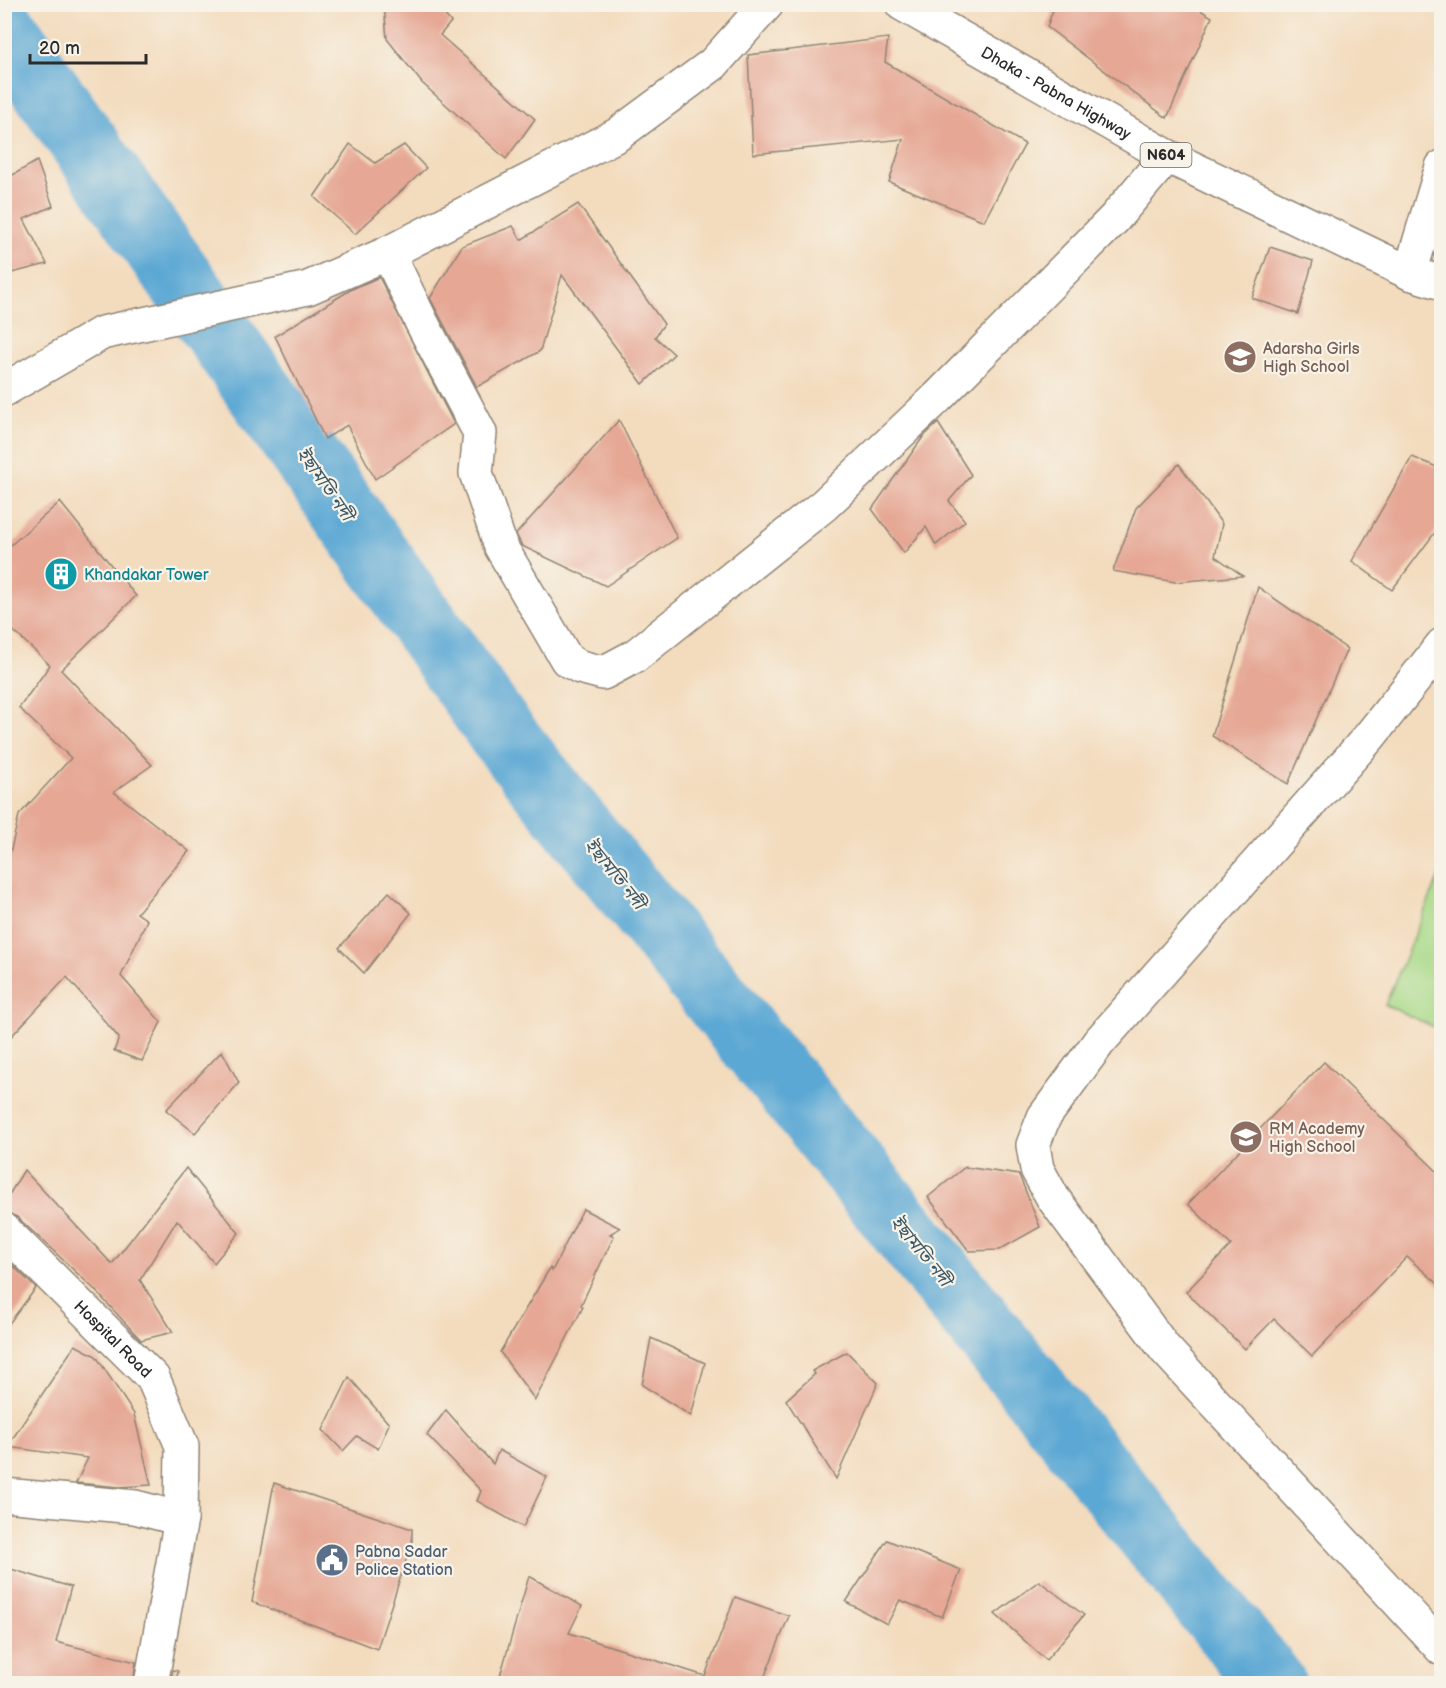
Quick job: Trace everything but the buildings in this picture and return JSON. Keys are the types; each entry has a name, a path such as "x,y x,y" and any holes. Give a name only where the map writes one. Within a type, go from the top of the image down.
{"main road":[{"path":"4,390 102,333 308,288 388,253 617,135 713,64 767,4"},
{"name":"Dhaka - Pabna Highway","path":"902,4 1167,156 1410,273 1442,283"},
{"path":"388,253 480,433 476,473 501,547 567,660 580,667 603,673 635,656 824,505 938,398 1089,245 1167,156"},
{"path":"1410,273 1442,167"},
{"path":"1442,645 1370,736 1099,1042 1044,1117 1033,1145 1037,1169 1053,1198 1165,1349 1442,1649"},
{"name":"Hospital Road","path":"4,1230 153,1378 182,1446 181,1519 151,1683"},
{"path":"4,1495 135,1507 181,1519"}],"green space":[{"path":"1441,872 1441,1030 1385,1005"}],"waterway":[{"name":"ইছামতি নদী","path":"4,30 502,734 1272,1684"}],"place":[{"name":"Adarsha Girls High School","path":"1240,357"},
{"name":"Khandakar Tower","path":"61,574"},
{"name":"RM Academy High School","path":"1246,1137"},
{"name":"Pabna Sadar Police Station","path":"332,1560"}]}
